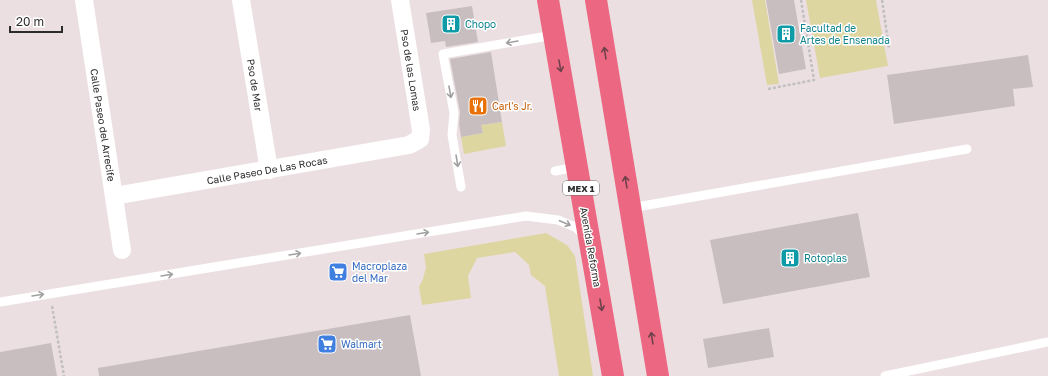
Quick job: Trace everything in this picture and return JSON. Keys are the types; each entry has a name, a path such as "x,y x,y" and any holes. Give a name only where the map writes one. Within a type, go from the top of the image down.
{"highway":[{"name":"Avenida Reforma","path":"548,0 613,376"},
{"path":"596,0 658,376"}],"street":[{"name":"Calle Paseo del Arrecife","path":"84,0 122,250"},
{"name":"Pso de Mar","path":"241,0 269,170"},
{"name":"Pso de las Lomas","path":"400,0 421,130 420,139"},
{"name":"Calle Paseo De Las Rocas","path":"114,196 409,145 420,139"}],"lane":[{"path":"461,188 452,134 454,113 443,54 554,35"},
{"path":"631,208 967,149"},
{"path":"555,171 577,167"},
{"path":"0,302 526,216 558,220 575,227 586,236 594,266"},
{"path":"885,376 1048,342"}],"path":[{"path":"768,89 814,80 801,0"},
{"path":"882,0 889,48"},
{"path":"50,294 64,376"}],"shaded area":[{"path":"752,0 765,0 779,84 767,85"},
{"path":"806,0 876,0 888,66 820,78"},
{"path":"502,122 506,146 464,154 461,137 482,133 481,125"},
{"path":"546,233 567,245 575,256 593,376 559,376 545,286 531,275 529,265 515,252 477,258 468,276 471,298 422,305 419,287 426,267 424,254"}],"building":[{"name":"Facultad de Artes de Ensenada","path":"766,0 794,0 806,69 779,74"},
{"name":"Chopo","path":"472,6 478,42 446,47 445,41 431,43 426,13"},
{"name":"Carl's Jr.","path":"491,52 502,122 481,125 483,133 461,137 459,124 460,112 450,59"},
{"path":"1028,55 1033,87 1013,89 1015,106 894,124 887,75"},
{"name":"Rotoplas","path":"858,213 870,277 723,304 710,240"},
{"name":"Walmart","path":"410,315 421,376 99,376 98,368"},
{"path":"769,328 774,357 708,368 703,339"},
{"path":"51,343 57,376 0,376 0,352"}],"place":[{"name":"Chopo","path":"451,24"},
{"name":"Facultad de Artes de Ensenada","path":"786,34"},
{"name":"Carl's Jr.","path":"478,106"},
{"name":"Rotoplas","path":"790,258"},
{"name":"Macroplaza del Mar","path":"338,272"},
{"name":"Walmart","path":"327,344"}]}
